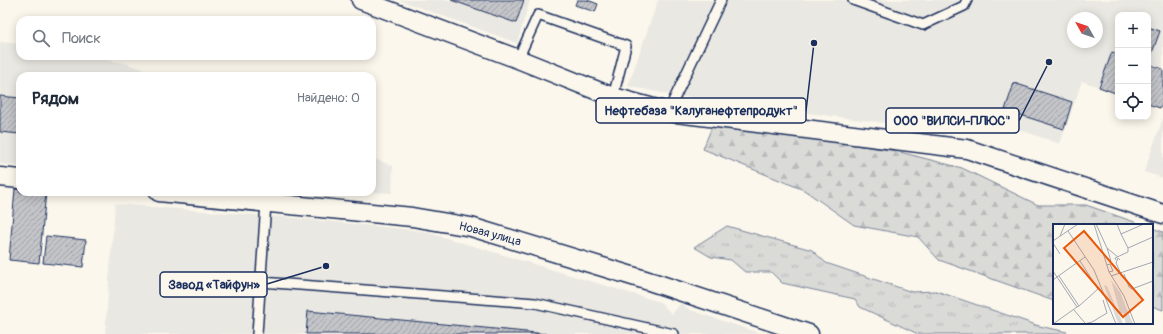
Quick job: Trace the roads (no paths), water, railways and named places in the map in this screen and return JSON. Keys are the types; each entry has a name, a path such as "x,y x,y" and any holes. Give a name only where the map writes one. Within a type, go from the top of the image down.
{"street":[{"path":"361,0 518,59 613,97 668,112 967,148 1163,214"},
{"path":"0,177 16,179"},
{"name":"Новая улица","path":"198,196 412,217 471,227 652,282 809,334"}],"lane":[{"path":"668,112 721,0"},
{"path":"853,0 923,26 964,6 967,0"},
{"path":"518,59 538,15 626,46 613,97"},
{"path":"257,334 266,203"},
{"path":"261,282 535,303 671,332 674,334"}],"place":[{"name":"Нефтебаза \"Калуганефтепродукт\"","path":"814,43"},
{"name":"ООО \"ВИЛСИ-ПЛЮС\"","path":"1049,62"},
{"name":"Завод «Тайфун»","path":"326,266"}]}
